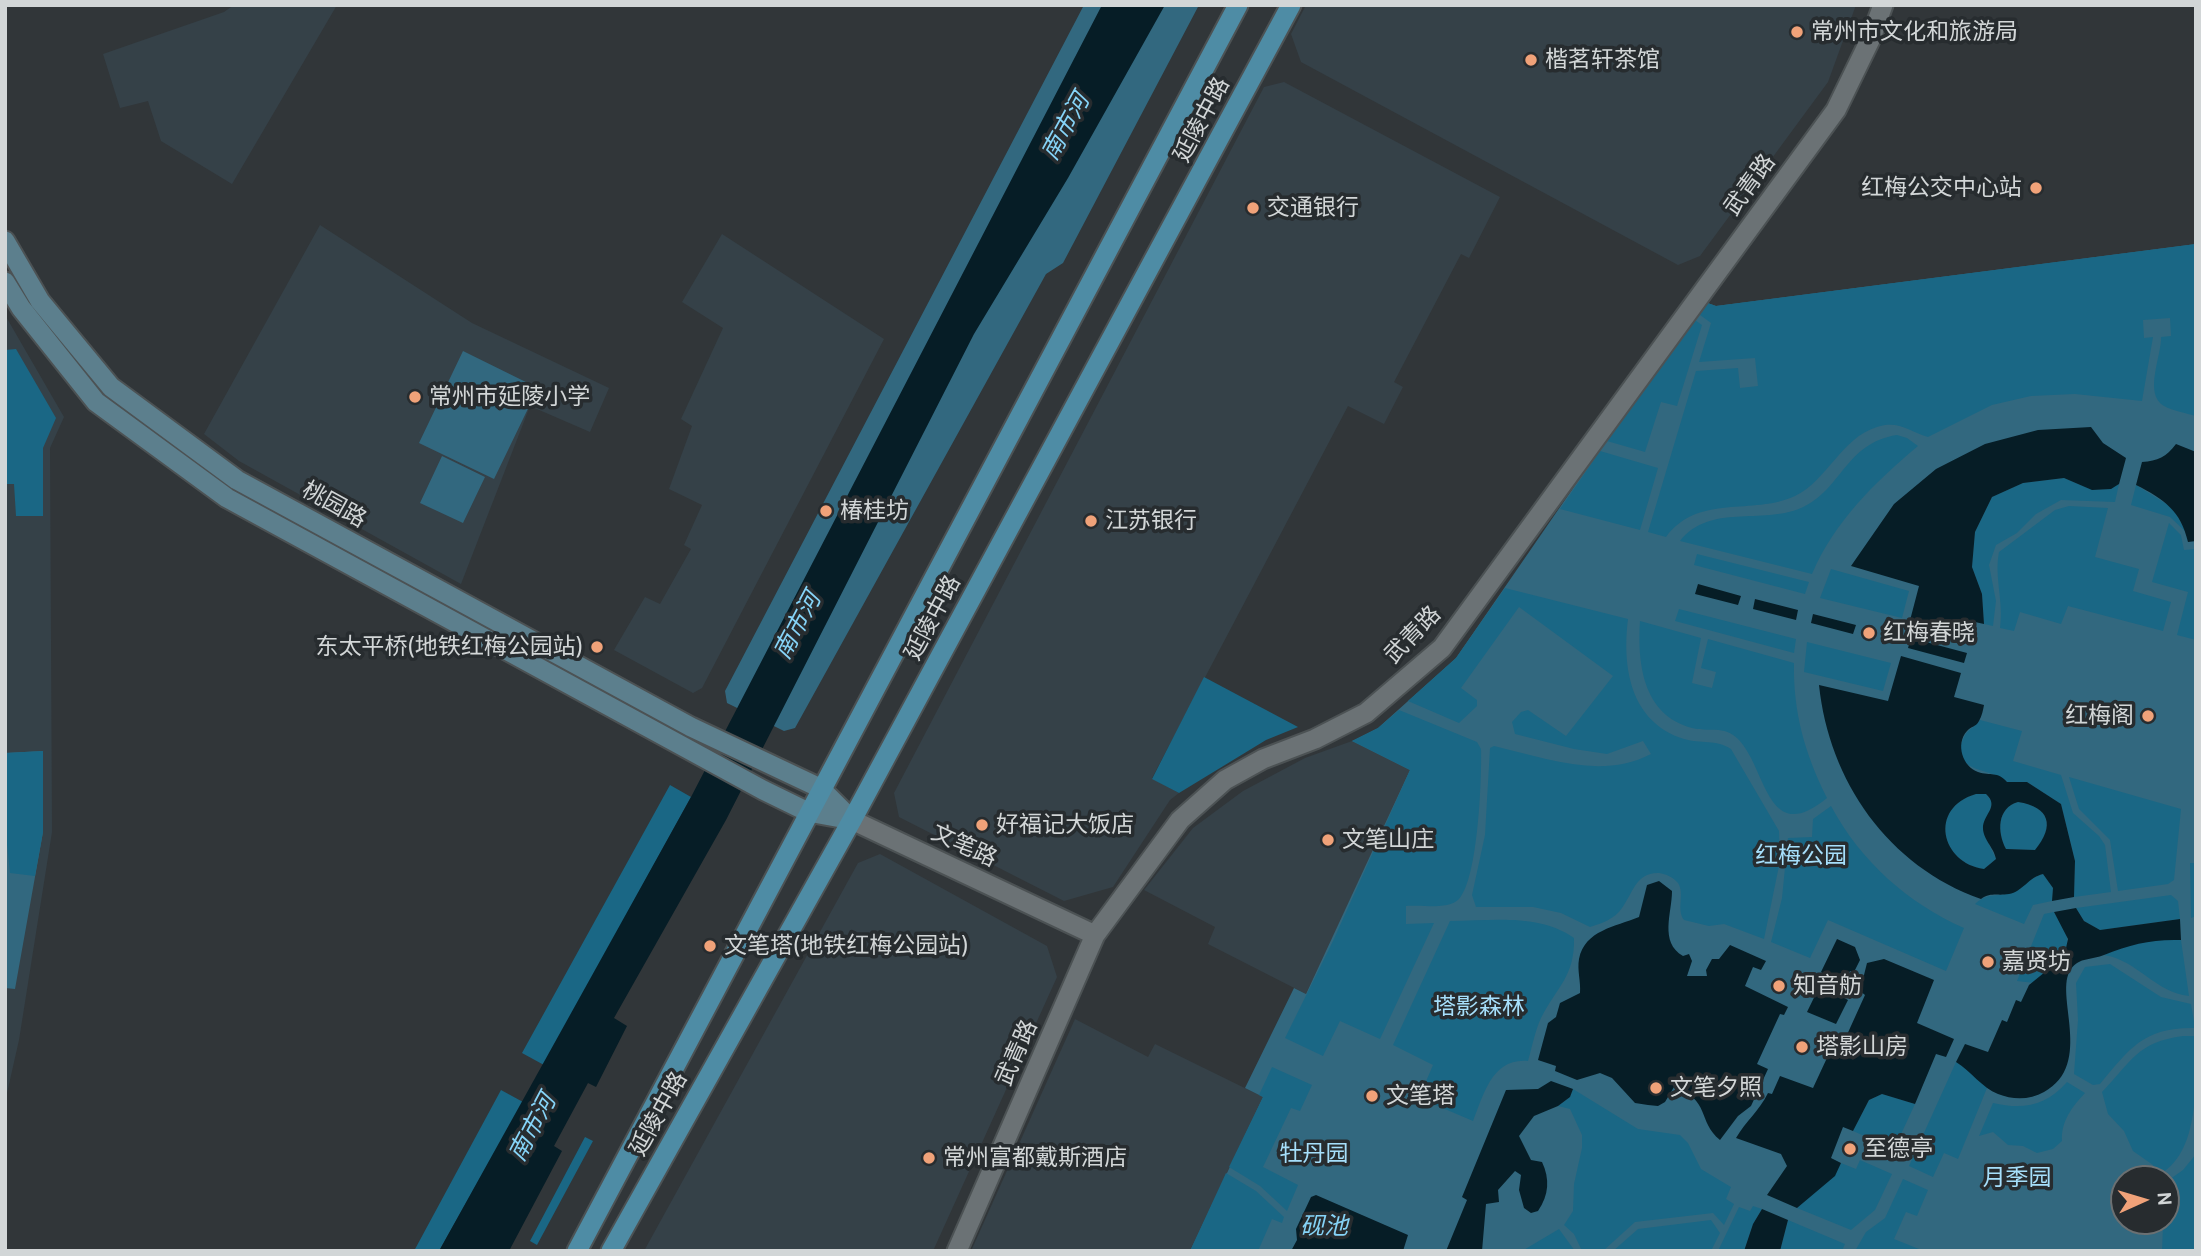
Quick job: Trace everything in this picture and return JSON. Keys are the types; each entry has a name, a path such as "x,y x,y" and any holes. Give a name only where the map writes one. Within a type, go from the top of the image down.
{"main road":[{"name":"延陵中路","path":"577,1251 820,788 1238,5"},
{"name":"延陵中路","path":"611,1251 852,820 1291,5"},
{"name":"桃园路","path":"5,241 40,301 111,387 237,480 704,733 820,788"},
{"path":"5,282 21,308 96,402 227,498 763,790 808,812 852,820"},
{"name":"文笔路","path":"820,788 852,820"}],"street":[{"name":"武青路","path":"957,1251 1095,935 1180,820 1225,780 1366,713 1442,648 1836,110 1871,38 1883,5"},
{"name":"文笔路","path":"852,820 1095,935"}],"shaded area":[{"path":"234,5 337,5 232,184 161,141 148,101 120,108 103,54 224,12"},
{"path":"1306,5 1856,5 1828,82 1700,256 1678,265 1301,62 1291,34"},
{"path":"1284,82 1500,197 1469,258 1461,254 1394,382 1403,387 1384,424 1348,406 1152,778 1179,793 1170,800 1113,887 1064,901 899,817 894,793 1264,87"},
{"name":"常州市延陵小学","path":"320,225 472,323 609,388 590,432 530,406 461,584 239,461 204,434"},
{"path":"722,234 884,339 702,688 693,693 614,650 645,597 660,604 691,549 684,545 702,505 669,489 692,426 681,419 723,328 682,302"},
{"path":"5,315 64,417 50,448 52,832 19,1040 5,1102"},
{"path":"1352,741 1411,770 1306,994 1208,944 1215,927 1144,890 1193,828 1243,791 1305,758"},
{"path":"880,854 1047,946 1057,977 933,1251 644,1251 858,863"},
{"path":"1075,1019 1148,1057 1155,1044 1263,1097 1190,1251 971,1251"}],"green space":[{"path":"1084,5 1199,5 1063,263 1046,274 795,728 784,731 727,703 725,691"},
{"name":"红梅公园","path":"2196,244 2196,1251 1190,1251 1263,1097 1245,1088 1294,988 1306,994 1410,770 1352,741 1378,728 1456,658 1702,301 1716,306"},
{"path":"2196,244 2196,416 2168,408 2158,400 2155,393 2155,374 2161,337 2171,336 2170,318 2143,320 2144,338 2153,337 2142,401 2075,394 2031,396 1992,405 1928,437 1898,426 1877,427 1854,440 1817,480 1795,496 1778,502 1710,510 1694,515 1679,523 1666,537 1648,532 1696,371 1738,368 1740,388 1758,386 1755,358 1699,362 1711,323 1696,312 1702,301 1716,306"},
{"path":"1692,318 1702,325 1677,406 1661,402 1645,452 1607,441"},
{"path":"16,349 56,418 43,448 43,516 16,516 14,484 7,484 5,350"},
{"path":"463,351 538,388 494,479 419,443"},
{"path":"1897,435 1918,446 1857,504 1832,537 1812,574 1680,541 1692,529 1706,522 1721,518 1786,513 1801,508 1826,490 1866,447"},
{"path":"1600,451 1658,468 1640,530 1560,509"},
{"path":"442,456 485,477 463,523 420,503"},
{"path":"2064,478 2098,489 2112,488 2119,484 2115,502 2061,500 2036,514 2017,533 1996,545 1989,565 1996,601 1993,626 1984,624 1982,594 1972,567 1975,532 1992,497 2023,483"},
{"path":"2136,485 2173,508 2186,532 2170,517 2131,505"},
{"path":"2069,506 2108,508 2095,557 2139,569 2133,591 2171,602 2163,631 2068,606 2061,624 2020,612 2014,631 2000,628 1999,552 2055,510"},
{"path":"2169,523 2181,535 2184,550 2196,549 2196,640 2177,635 2188,592 2152,582"},
{"path":"1697,554 1809,582 1805,594 1694,565"},
{"path":"1831,569 1909,591 1902,618 1820,598"},
{"path":"1505,588 1628,619 1626,637 1629,674 1641,706 1652,720 1666,731 1684,739 1720,744 1731,749 1779,831 1780,861 1764,939 1724,924 1709,926 1684,920 1678,883 1659,873 1640,880 1616,915 1590,927 1561,913 1533,907 1476,907 1472,895 1485,835 1490,748 1494,746 1553,761 1593,766 1632,762 1651,754 1643,741 1607,754 1574,749 1515,734 1512,722 1521,712 1528,710 1566,736 1613,676 1519,607 1461,688 1477,700 1477,706 1459,723 1408,701 1456,658"},
{"path":"1679,609 1796,639 1794,653 1675,621"},
{"path":"1640,621 1701,638 1692,683 1712,688 1716,672 1701,668 1708,639 1794,663 1798,716 1812,765 1827,798 1806,811 1790,814 1778,807 1769,795 1744,746 1733,735 1720,730 1697,729 1679,723 1665,714 1647,688 1640,655"},
{"path":"1807,642 1891,663 1883,691 1804,672"},
{"path":"1204,677 1298,727 1266,740 1179,793 1152,779"},
{"name":"塔影森林","path":"1399,710 1477,742 1481,749 1478,827 1471,871 1459,899 1454,902 1442,906 1406,906 1406,924 1434,923 1380,1039 1340,1021 1323,1056 1285,1038 1333,941 1410,770 1352,741 1378,728"},
{"path":"1980,720 2022,731 2013,761 2061,775 2073,813 2099,836 2105,845 2111,892 2074,897 2075,861 2061,804 2027,782 2007,782 1973,768 1961,757 1960,748 1965,735"},
{"path":"43,751 43,832 15,989 5,988 5,753"},
{"path":"43,751 43,832 35,876 10,873 5,824 5,753"},
{"path":"2069,777 2181,809 2174,880 2168,884 2118,891 2110,840 2079,809"},
{"path":"670,785 691,797 544,1065 522,1053"},
{"path":"1976,794 1986,794 1992,802 1984,834 1996,859 1984,869 1969,865 1958,857 1946,834 1946,822 1951,811 1961,801"},
{"path":"2018,802 2037,808 2046,819 2045,833 2036,850 2006,849 2003,842 2000,828 2003,815 2006,809"},
{"path":"1831,806 1871,863 1888,879 1924,906 1964,928 1946,971 1828,920 1810,958 1771,942 1782,898 1788,838 1812,837 1813,819"},
{"path":"2190,863 2196,863 2196,916 2191,918"},
{"path":"2043,874 2053,888 2052,901 2033,905 2024,924 1975,904 1985,897 2013,892"},
{"path":"2171,895 2178,901 2180,919 2100,930 2084,921 2076,908"},
{"path":"2054,912 2066,935 2065,951 2056,964 2034,983 2017,981 2044,914"},
{"name":"塔影森林","path":"1450,921 1530,922 1560,930 1574,938 1572,962 1564,981 1541,1018 1528,1061 1506,1065 1498,1072 1486,1089 1473,1121 1419,1098 1433,1065 1393,1045"},
{"path":"2155,939 2181,940 2189,996 2166,989 2127,963 2104,955 2126,945"},
{"path":"2110,964 2161,997 2191,1004 2195,1028 2163,1031 2150,1036 2130,1050 2100,1084 2093,1085 2074,1074 2078,1020 2076,983 2085,967"},
{"path":"2195,1036 2193,1115 2182,1151 2172,1165 2153,1165 2133,1151 2124,1131 2108,1114 2102,1092 2136,1055 2155,1043"},
{"path":"1956,1062 1972,1072 1987,1088 1958,1159 1944,1153 1933,1177 1909,1166"},
{"path":"1272,1067 1312,1085 1300,1111 1291,1108 1263,1167 1298,1185 1287,1211 1260,1186 1229,1167 1263,1097 1259,1095"},
{"path":"2067,1082 2085,1093 2068,1115 2063,1127 2062,1141 2053,1149 2037,1153 2023,1146 2008,1145 1993,1132 1979,1136 1993,1103 2014,1106 2033,1104 2051,1096"},
{"path":"1573,1089 1638,1129 1680,1135 1688,1143 1701,1169 1731,1187 1726,1199 1734,1204 1724,1225 1713,1213 1635,1222 1603,1251 1582,1251 1574,1234 1564,1225 1573,1211 1574,1184 1582,1135 1570,1109 1558,1106 1570,1097"},
{"path":"501,1090 523,1102 439,1251 414,1251"},
{"path":"1882,1094 1915,1104 1889,1160 1864,1150 1869,1138 1853,1131 1869,1100"},
{"path":"585,1137 593,1141 537,1245 530,1241"},
{"path":"2196,1154 2196,1251 2162,1251 2163,1235 2180,1235 2180,1172"},
{"path":"1860,1160 1892,1174 1875,1210 1851,1230 1797,1208 1832,1176 1841,1163 1856,1169"},
{"path":"1226,1173 1256,1191 1284,1217 1282,1223 1272,1219 1258,1251 1190,1251"},
{"path":"1903,1179 1928,1190 1917,1216 1906,1212 1894,1239 1924,1251 1855,1251 1866,1232 1885,1218"},
{"path":"1753,1206 1762,1209 1753,1224 1744,1251 1718,1251 1739,1207 1750,1211"},
{"path":"1711,1220 1720,1233 1711,1251 1613,1251 1638,1229"},
{"path":"1788,1220 1845,1244 1842,1251 1780,1251"},
{"path":"1559,1229 1575,1251 1522,1251"}],"water":[{"name":"南市河","path":"1102,5 1165,5 1068,178 974,334 726,820 614,1018 627,1026 596,1087 588,1083 554,1146 562,1151 509,1251 439,1251 691,797"},
{"path":"2091,427 2103,443 2126,458 2119,484 2111,489 2092,490 2064,478 2023,483 1992,497 1975,532 1972,567 1982,594 1984,624 1975,622 1969,643 1908,628 1919,586 1851,566 1894,504 1936,469 1985,444 2038,430"},
{"path":"2176,444 2196,452 2196,541 2188,542 2181,522 2170,507 2136,485 2142,462 2161,458"},
{"path":"1698,584 1741,596 1738,605 1695,594"},
{"path":"1755,599 1798,610 1796,620 1753,609"},
{"path":"1813,614 1856,625 1853,634 1811,623"},
{"path":"1911,638 1967,653 1964,663 1908,648"},
{"path":"1901,656 1961,673 1954,697 1984,705 1978,723 1963,736 1961,748 1965,760 1978,772 1997,775 2007,782 2027,782 2061,804 2075,861 2074,897 2052,901 2053,888 2043,874 2014,893 1991,895 1981,899 1948,884 1918,865 1892,842 1869,816 1850,786 1835,754 1819,685 1888,701","holes":["1976,794 1986,794 1991,802 1983,831 1996,859 1984,869 1969,865 1958,857 1946,834 1946,822 1951,811 1961,801","2018,802 2037,808 2046,819 2045,833 2035,850 2006,849 2003,842 2000,828 2003,815 2006,809"]},
{"path":"1659,881 1672,891 1669,935 1676,950 1683,956 1689,954 1692,961 1687,976 1707,976 1706,970 1712,959 1719,959 1730,945 1766,961 1761,970 1753,967 1745,986 1788,1007 1784,1015 1780,1014 1757,1064 1768,1069 1751,1106 1738,1116 1720,1140 1708,1126 1699,1104 1686,1092 1674,1087 1665,1102 1658,1106 1635,1103 1612,1078 1600,1073 1577,1080 1555,1071 1556,1066 1538,1060 1548,1023 1556,1017 1560,1003 1580,993 1579,959 1582,949 1602,931 1639,917 1647,885"},
{"path":"2076,908 2084,921 2100,930 2180,919 2181,940 2151,941 2133,945 2074,965 2067,980 2066,995 2070,1047 2067,1064 2059,1080 2033,1097 2015,1098 1998,1094 1956,1062 1965,1044 1988,1052 2002,1020 2007,1022 2016,1000 2021,1002 2029,985 2061,959 2068,939 2054,912"},
{"path":"1837,939 1855,947 1860,960 1854,972 1850,971 1839,995 1848,1000 1836,1024 1807,1012 1825,975 1821,972"},
{"path":"1884,959 1934,980 1917,1023 1954,1039 1946,1057 1936,1054 1915,1104 1882,1094 1869,1100 1853,1131 1843,1127 1831,1158 1841,1163 1835,1176 1797,1208 1767,1195 1787,1166 1781,1154 1736,1138 1768,1093 1772,1094 1780,1076 1813,1088 1833,1045 1841,1048 1865,995 1860,991 1867,963"},
{"path":"1551,1081 1573,1089 1570,1097 1558,1106 1534,1116 1519,1136 1531,1160 1542,1162 1547,1187 1542,1205 1538,1211 1531,1213 1524,1208 1519,1190 1521,1175 1515,1171 1498,1190 1499,1202 1486,1204 1482,1251 1446,1251 1467,1200 1462,1197 1506,1090 1538,1089"},
{"name":"砚池","path":"1316,1195 1408,1235 1403,1251 1291,1251 1297,1240 1296,1229 1311,1197"},
{"path":"1762,1209 1788,1220 1780,1251 1744,1251 1753,1224"}],"place":[{"name":"常州市文化和旅游局","path":"1797,32"},
{"name":"楷茗轩茶馆","path":"1531,60"},
{"name":"红梅公交中心站","path":"2036,188"},
{"name":"交通银行","path":"1253,208"},
{"name":"常州市延陵小学","path":"415,397"},
{"name":"椿桂坊","path":"826,511"},
{"name":"江苏银行","path":"1091,521"},
{"name":"红梅春晓","path":"1869,633"},
{"name":"东太平桥(地铁红梅公园站)","path":"597,647"},
{"name":"红梅阁","path":"2148,716"},
{"name":"好福记大饭店","path":"982,825"},
{"name":"文笔山庄","path":"1328,840"},
{"name":"文笔塔(地铁红梅公园站)","path":"710,946"},
{"name":"嘉贤坊","path":"1988,962"},
{"name":"知音舫","path":"1779,986"},
{"name":"塔影山房","path":"1802,1047"},
{"name":"文笔夕照","path":"1656,1088"},
{"name":"文笔塔","path":"1372,1096"},
{"name":"至德亭","path":"1850,1149"},
{"name":"常州富都戴斯酒店","path":"929,1158"}],"park label":[{"name":"牡丹园","path":"1314,1154"},
{"name":"月季园","path":"2017,1178"}]}
